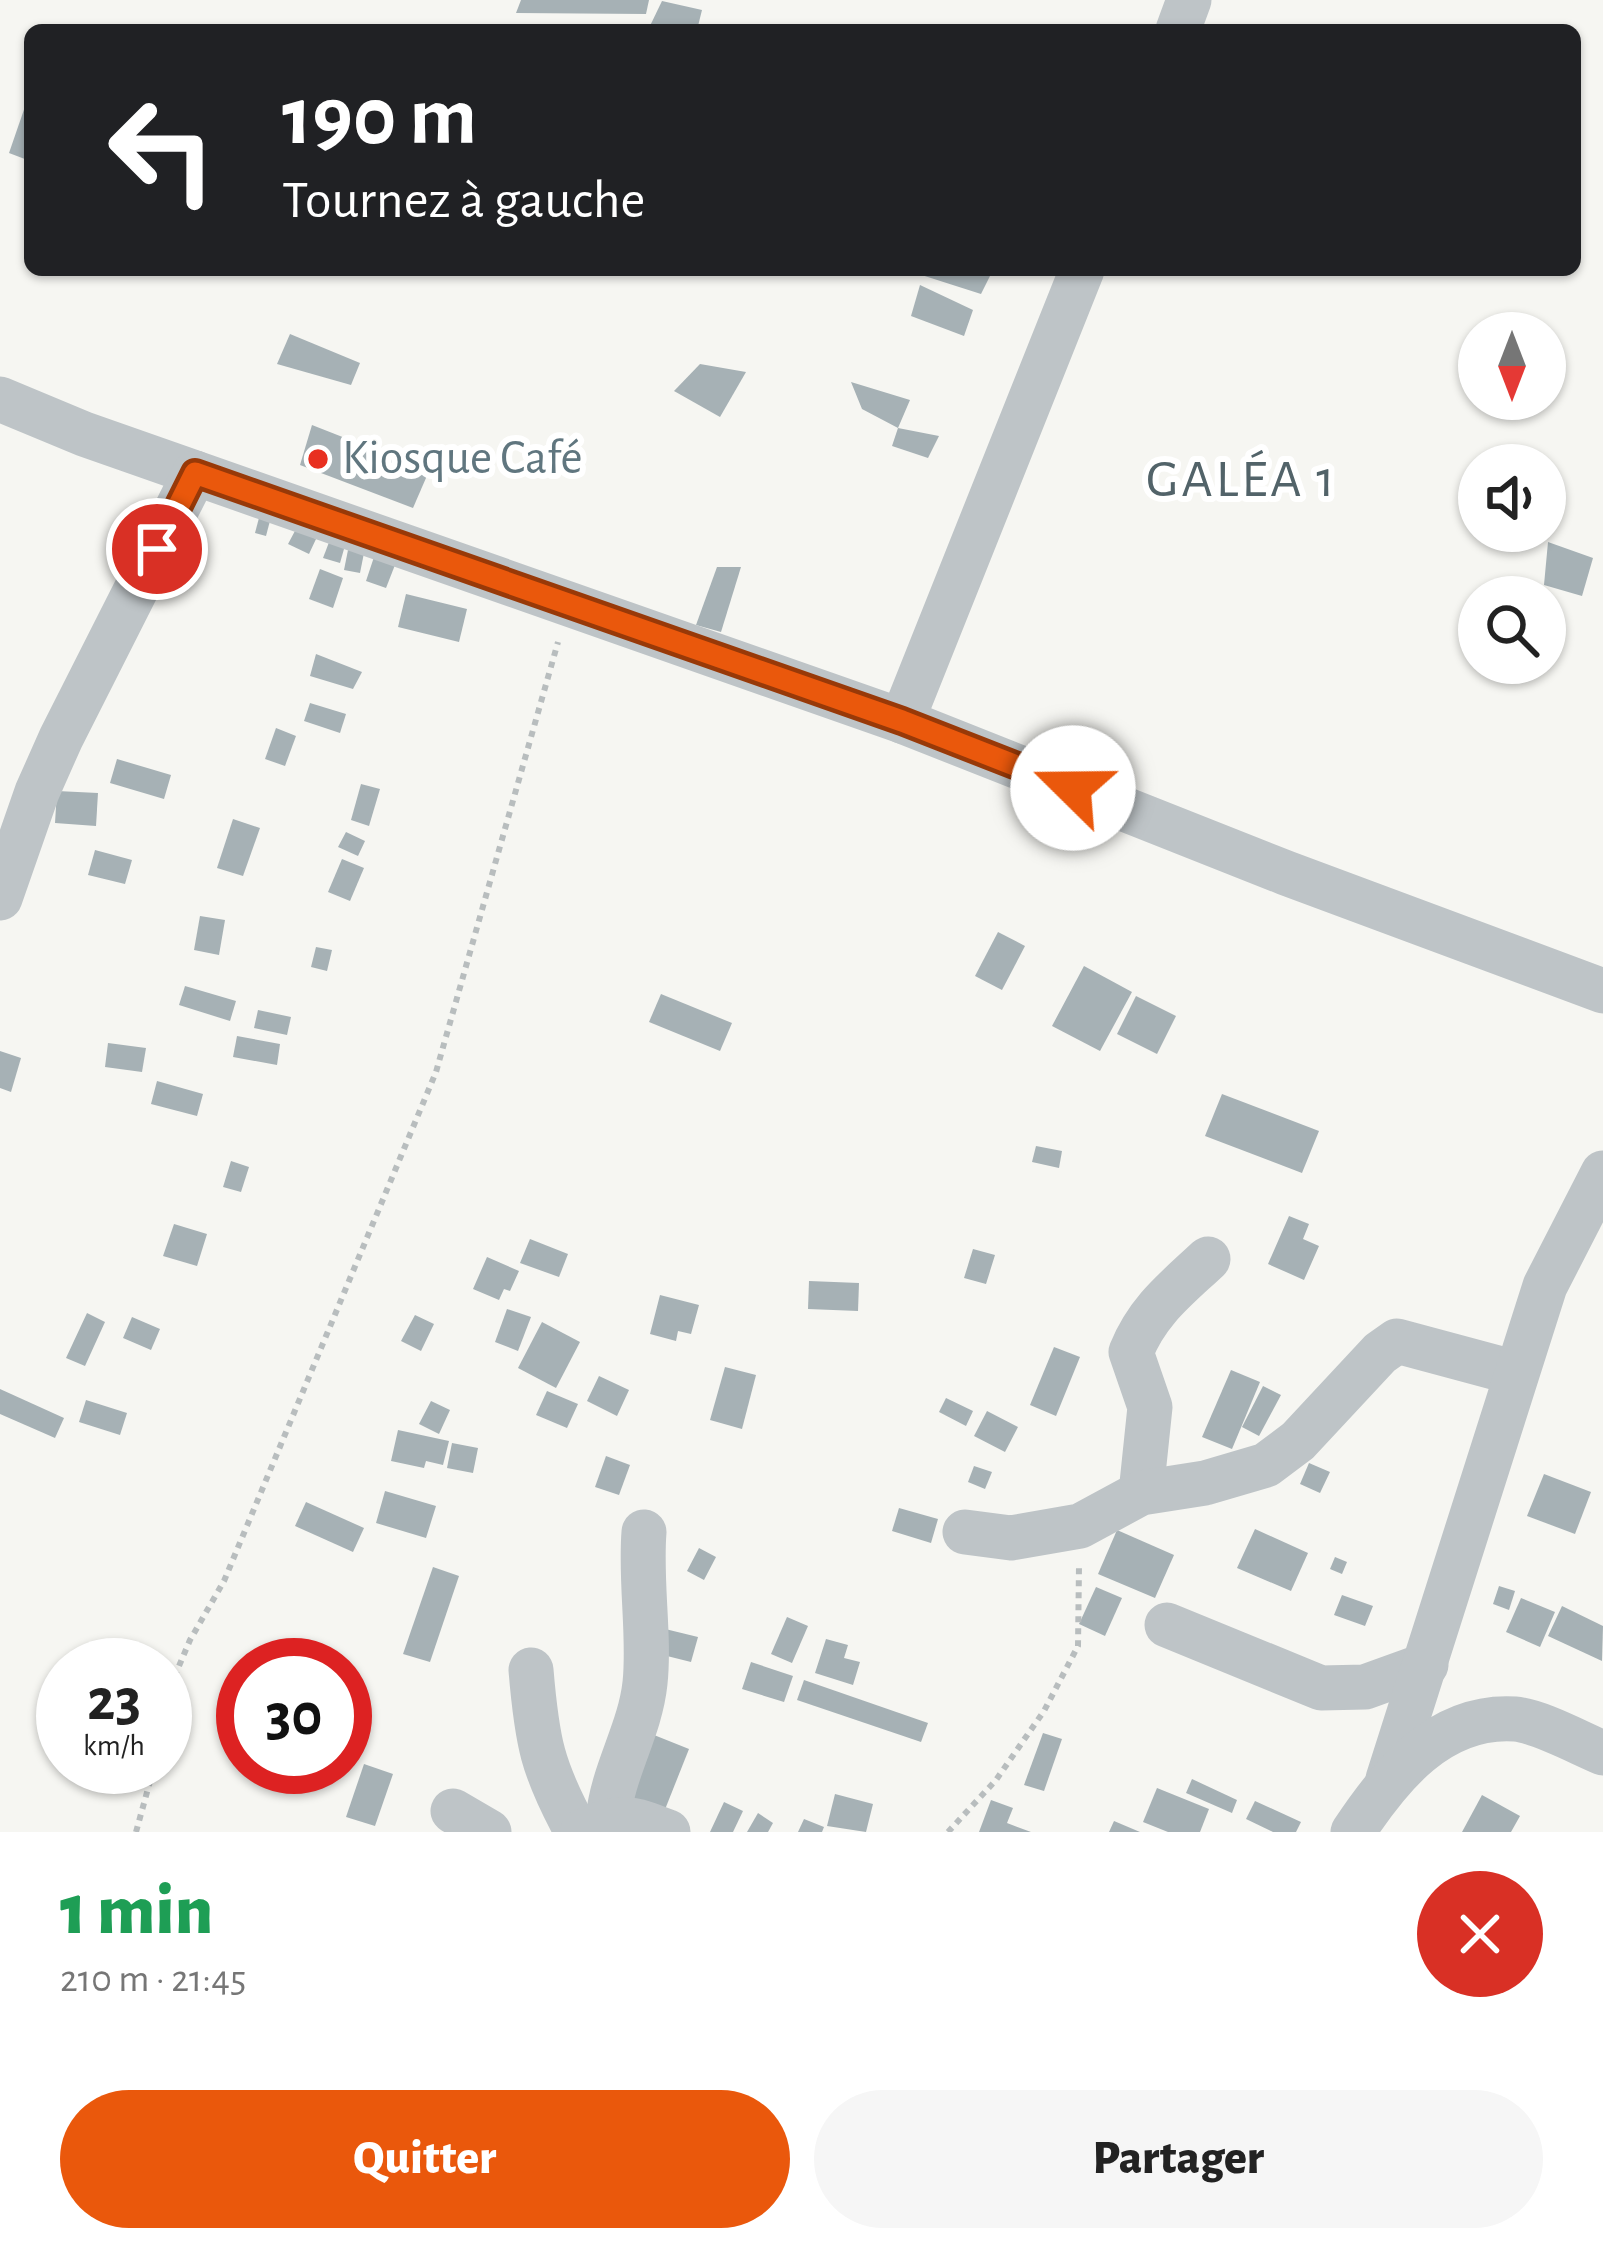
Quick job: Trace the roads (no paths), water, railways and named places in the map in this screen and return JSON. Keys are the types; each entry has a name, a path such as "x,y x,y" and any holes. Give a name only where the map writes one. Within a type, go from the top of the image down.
{"street":[{"path":"902,721 1080,276"},
{"path":"0,399 195,473 902,721 1603,992"},
{"path":"0,898 37,792 195,473"},
{"path":"1353,1832 1388,1779 1545,1286 1603,1173"},
{"path":"1141,1492 1150,1407 1131,1352 1158,1303 1208,1258"},
{"path":"965,1532 1011,1538 1080,1526 1141,1492 1205,1483 1266,1465 1298,1442 1380,1353 1397,1341 1516,1373"},
{"path":"588,1828 610,1790 645,1684 640,1574 644,1532"},
{"path":"1167,1625 1321,1688 1365,1687 1426,1664"},
{"path":"531,1670 536,1739 550,1783 588,1828"},
{"path":"1388,1779 1422,1750 1480,1723 1517,1719 1603,1753"},
{"path":"588,1828 637,1820 668,1832"}],"place":[{"name":"Kiosque Café","path":"318,459"}],"district":[{"name":"GALÉA 1","path":"1242,480"}]}
